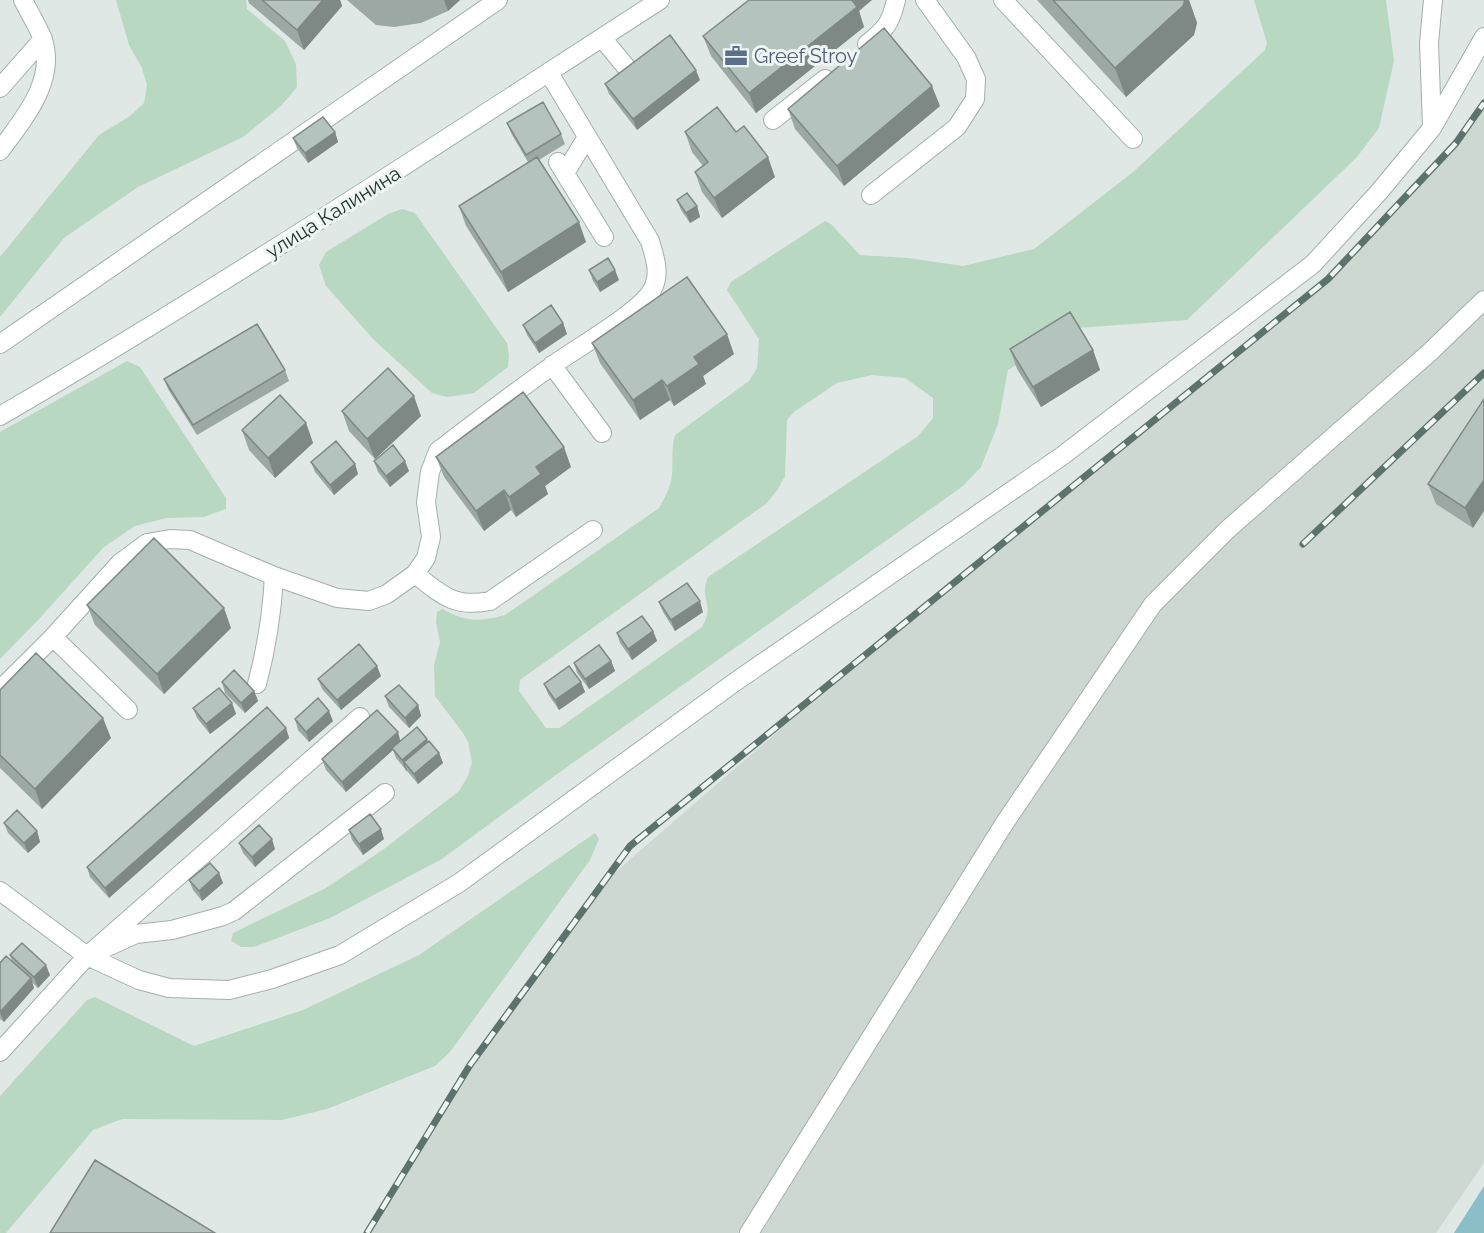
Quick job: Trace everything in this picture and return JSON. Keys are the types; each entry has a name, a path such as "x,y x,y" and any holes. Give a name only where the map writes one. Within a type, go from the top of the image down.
{"main road":[{"path":"0,151 30,110 40,90 45,60 43,39 23,0"},
{"path":"0,344 498,0"},
{"name":"улица Калинина","path":"0,416 375,186 660,0"},
{"path":"857,53 885,30 893,14 896,0"},
{"path":"872,195 957,127 975,99 976,79 966,57 925,0"},
{"path":"1002,0 1133,139"},
{"path":"1432,128 1430,43 1433,0"},
{"path":"0,891 87,956 139,980 169,988 229,990 272,979 340,955 459,883 735,682 1062,456 1313,264 1379,192 1432,128 1484,37"},
{"path":"602,38 649,94"},
{"path":"0,88 43,39"},
{"path":"773,120 838,68"},
{"path":"0,690 53,637 120,563 147,543 171,539 190,540 274,576 337,598 369,601 387,594 415,574 426,558 431,537 426,502 430,472 438,451 552,365 640,305 652,291 656,278 657,263 650,241 549,73"},
{"path":"587,137 562,167 604,237"},
{"path":"749,1233 1004,824 1153,604 1227,530 1420,361 1484,300"},
{"path":"552,365 603,433"},
{"path":"415,574 440,594 461,603 474,604 490,601 593,530"},
{"path":"257,684 268,644 274,576"},
{"path":"53,637 128,710"},
{"path":"0,1052 87,956 360,717"},
{"path":"87,956 136,934 172,930 223,916 234,910 385,793"}],"shaded area":[{"path":"1484,101 1484,1163 1436,1233 368,1233 470,1065 604,882 852,667 1328,279 1456,143"}],"green space":[{"path":"116,0 246,0 247,9 285,41 296,64 297,87 281,106 243,137 138,187 64,238 0,317 0,257 99,135 130,116 144,103 147,85 142,68 129,45"},
{"path":"1254,0 1386,0 1394,61 1379,128 1357,157 1187,320 1077,328 1008,370 998,424 981,467 963,486 553,777 442,859 330,918 254,947 241,947 231,941 233,933 326,888 384,849 459,791 468,776 472,762 468,742 463,733 435,696 434,665 440,642 436,622 437,612 442,609 473,620 505,615 659,508 671,479 675,435 749,381 757,368 759,339 727,290 731,282 825,221 831,224 860,255 908,258 963,266 1034,249 1133,172 1265,50 1267,43","holes":["872,375 905,378 933,398 933,418 918,436 708,577 705,585 707,612 702,627 559,728 546,728 519,691 520,680 767,503 785,476 787,420 794,412 837,383"]},
{"path":"402,209 415,213 507,343 508,367 474,393 447,397 432,393 374,340 326,286 319,265 326,252 388,214"},
{"path":"127,361 140,367 226,498 226,509 204,517 167,518 135,526 104,547 0,659 0,432"},
{"path":"595,833 599,839 590,860 450,1052 435,1066 327,1109 282,1120 122,1119 93,1130 6,1233 0,1233 0,1096 87,1000 95,997 194,1046 303,1010 419,955"}],"water":[{"path":"1484,1186 1484,1233 1454,1233"}],"building":[{"path":"262,0 323,0 297,30"},
{"path":"749,0 852,0 857,7 749,93 703,36"},
{"path":"1053,0 1185,0 1183,6 1115,68"},
{"path":"884,28 932,86 837,166 788,109"},
{"path":"670,35 696,70 633,119 605,84"},
{"path":"543,102 561,134 526,155 507,123"},
{"path":"717,107 736,132 744,126 768,157 714,198 695,172 708,162 685,132"},
{"path":"323,117 335,132 305,153 293,138"},
{"path":"537,157 579,222 501,272 459,206"},
{"path":"687,193 697,206 686,213 677,200"},
{"path":"608,258 615,270 597,282 589,270"},
{"path":"687,277 727,334 694,357 699,364 667,386 662,380 633,400 592,343"},
{"path":"551,305 563,323 535,343 523,325"},
{"path":"1070,312 1093,350 1033,387 1010,349"},
{"path":"257,324 285,370 193,425 164,379"},
{"path":"388,368 414,396 367,439 342,411"},
{"path":"523,392 564,447 536,467 541,474 509,497 504,490 476,511 436,457"},
{"path":"280,395 306,423 268,458 242,430"},
{"path":"1484,399 1484,480 1465,508 1428,484"},
{"path":"336,441 355,464 330,485 311,462"},
{"path":"393,445 405,461 386,476 374,461"},
{"path":"154,538 224,608 157,674 87,605"},
{"path":"687,583 700,601 671,620 659,602"},
{"path":"642,616 653,631 628,649 617,633"},
{"path":"359,644 377,666 337,700 318,679"},
{"path":"599,645 611,661 585,679 574,663"},
{"path":"36,653 103,718 35,789 0,755 0,690"},
{"path":"569,666 581,682 555,700 544,684"},
{"path":"234,670 254,691 241,703 222,682"},
{"path":"399,685 418,705 405,718 385,696"},
{"path":"219,688 232,703 206,724 193,708"},
{"path":"318,698 329,711 306,732 295,719"},
{"path":"267,707 286,728 105,888 87,867"},
{"path":"377,710 398,732 342,782 322,759"},
{"path":"417,727 427,739 402,760 392,748"},
{"path":"429,741 439,753 414,774 404,762"},
{"path":"17,810 37,831 24,843 4,823"},
{"path":"370,814 381,829 359,844 349,830"},
{"path":"259,825 272,839 252,857 239,843"},
{"path":"210,863 219,873 199,891 189,880"},
{"path":"22,943 46,965 34,977 10,955"},
{"path":"6,956 31,978 0,1012 0,963"},
{"path":"95,1160 215,1233 50,1233"}],"railway":[{"path":"367,1233 470,1065 630,846 1328,279 1456,143 1484,103"},
{"path":"1303,544 1484,373"}],"place":[{"name":"Greef Stroy","path":"736,56"}]}
